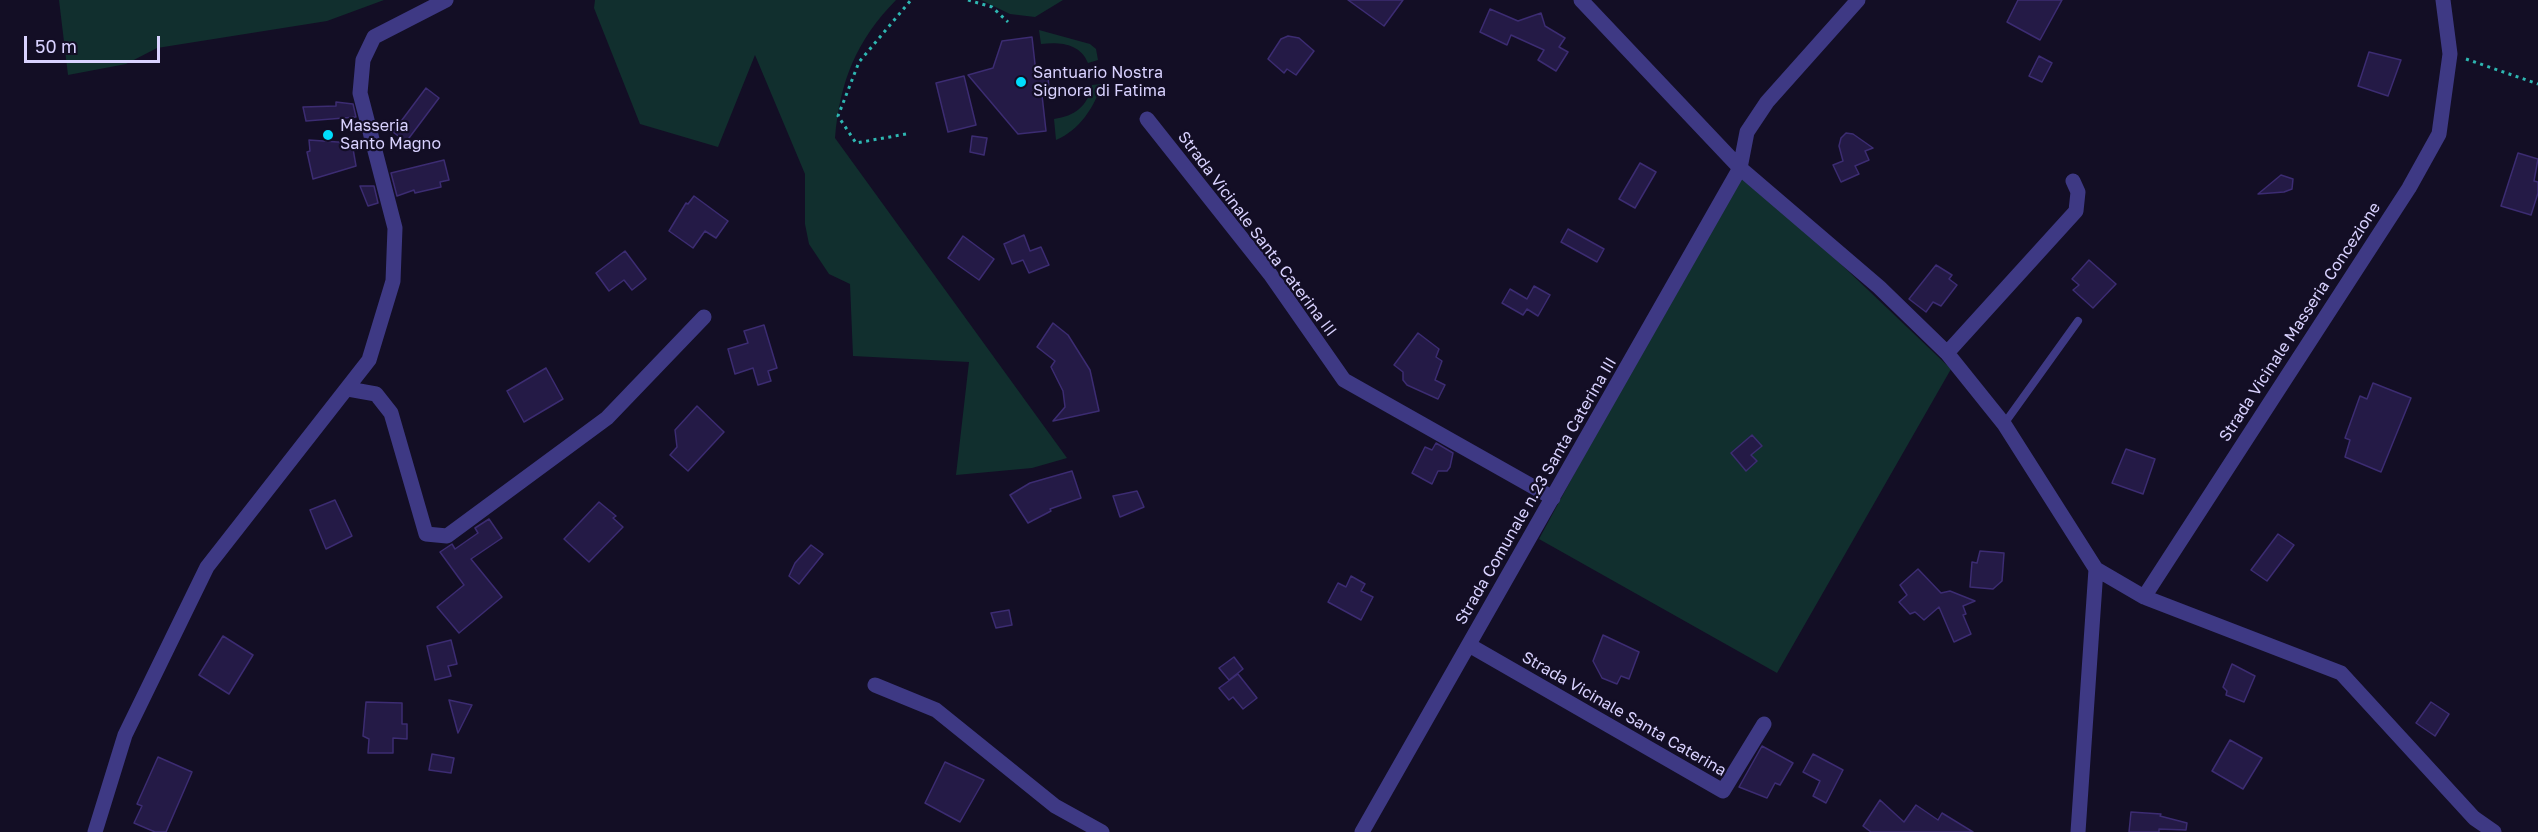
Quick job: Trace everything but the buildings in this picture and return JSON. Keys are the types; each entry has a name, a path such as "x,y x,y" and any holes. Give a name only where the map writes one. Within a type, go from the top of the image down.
{"street":[{"path":"95,832 125,735 207,567 369,360 393,281 395,228 360,93 363,60 374,37 446,0"},
{"path":"1581,0 1740,168 1879,287 1947,353 2004,424 2096,570 2144,597 2341,673 2474,818 2494,832"},
{"name":"Strada Comunale n.23 Santa Caterina III","path":"1362,832 1740,168 1747,132 1767,102 1858,0"},
{"name":"Strada Vicinale Masseria Concezione","path":"2144,597 2409,188 2439,134 2450,54 2443,0"},
{"name":"Strada Vicinale Santa Caterina III","path":"1147,119 1270,274 1344,380 1553,498"},
{"path":"1947,353 2076,211 2078,192 2073,182"},
{"path":"348,389 376,394 392,413 426,534 447,536 607,418 704,317"},
{"path":"2078,832 2096,570"},
{"name":"Strada Vicinale Santa Caterina","path":"1469,645 1723,791 1764,724"},
{"path":"874,685 936,710 1055,806 1102,832"}],"lane":[{"path":"2004,424 2078,321"}],"path":[{"path":"906,134 856,143 838,116 859,62 911,0"},
{"path":"968,0 992,7 1008,22"},
{"path":"2450,54 2538,84"}],"green space":[{"path":"59,0 384,0 327,21 157,48 126,64 68,75"},
{"path":"595,0 896,0 870,31 852,63 841,98 835,138 1067,458 1032,468 956,475 969,362 853,356 850,284 829,274 809,244 805,224 805,174 755,55 718,147 640,124 594,8"},
{"path":"981,0 1063,0 1035,17 1010,14"},
{"path":"1039,30 1090,44 1096,49 1098,60 1088,63 1080,51 1068,45 1041,44"},
{"path":"1102,84 1085,117 1065,136 1056,140 1054,119 1079,109 1087,99 1092,85"},
{"path":"1740,168 1951,369 1777,673 1539,539"}],"place":[{"name":"Santuario Nostra Signora di Fatima","path":"1021,82"},
{"name":"Masseria Santo Magno","path":"328,135"}]}
